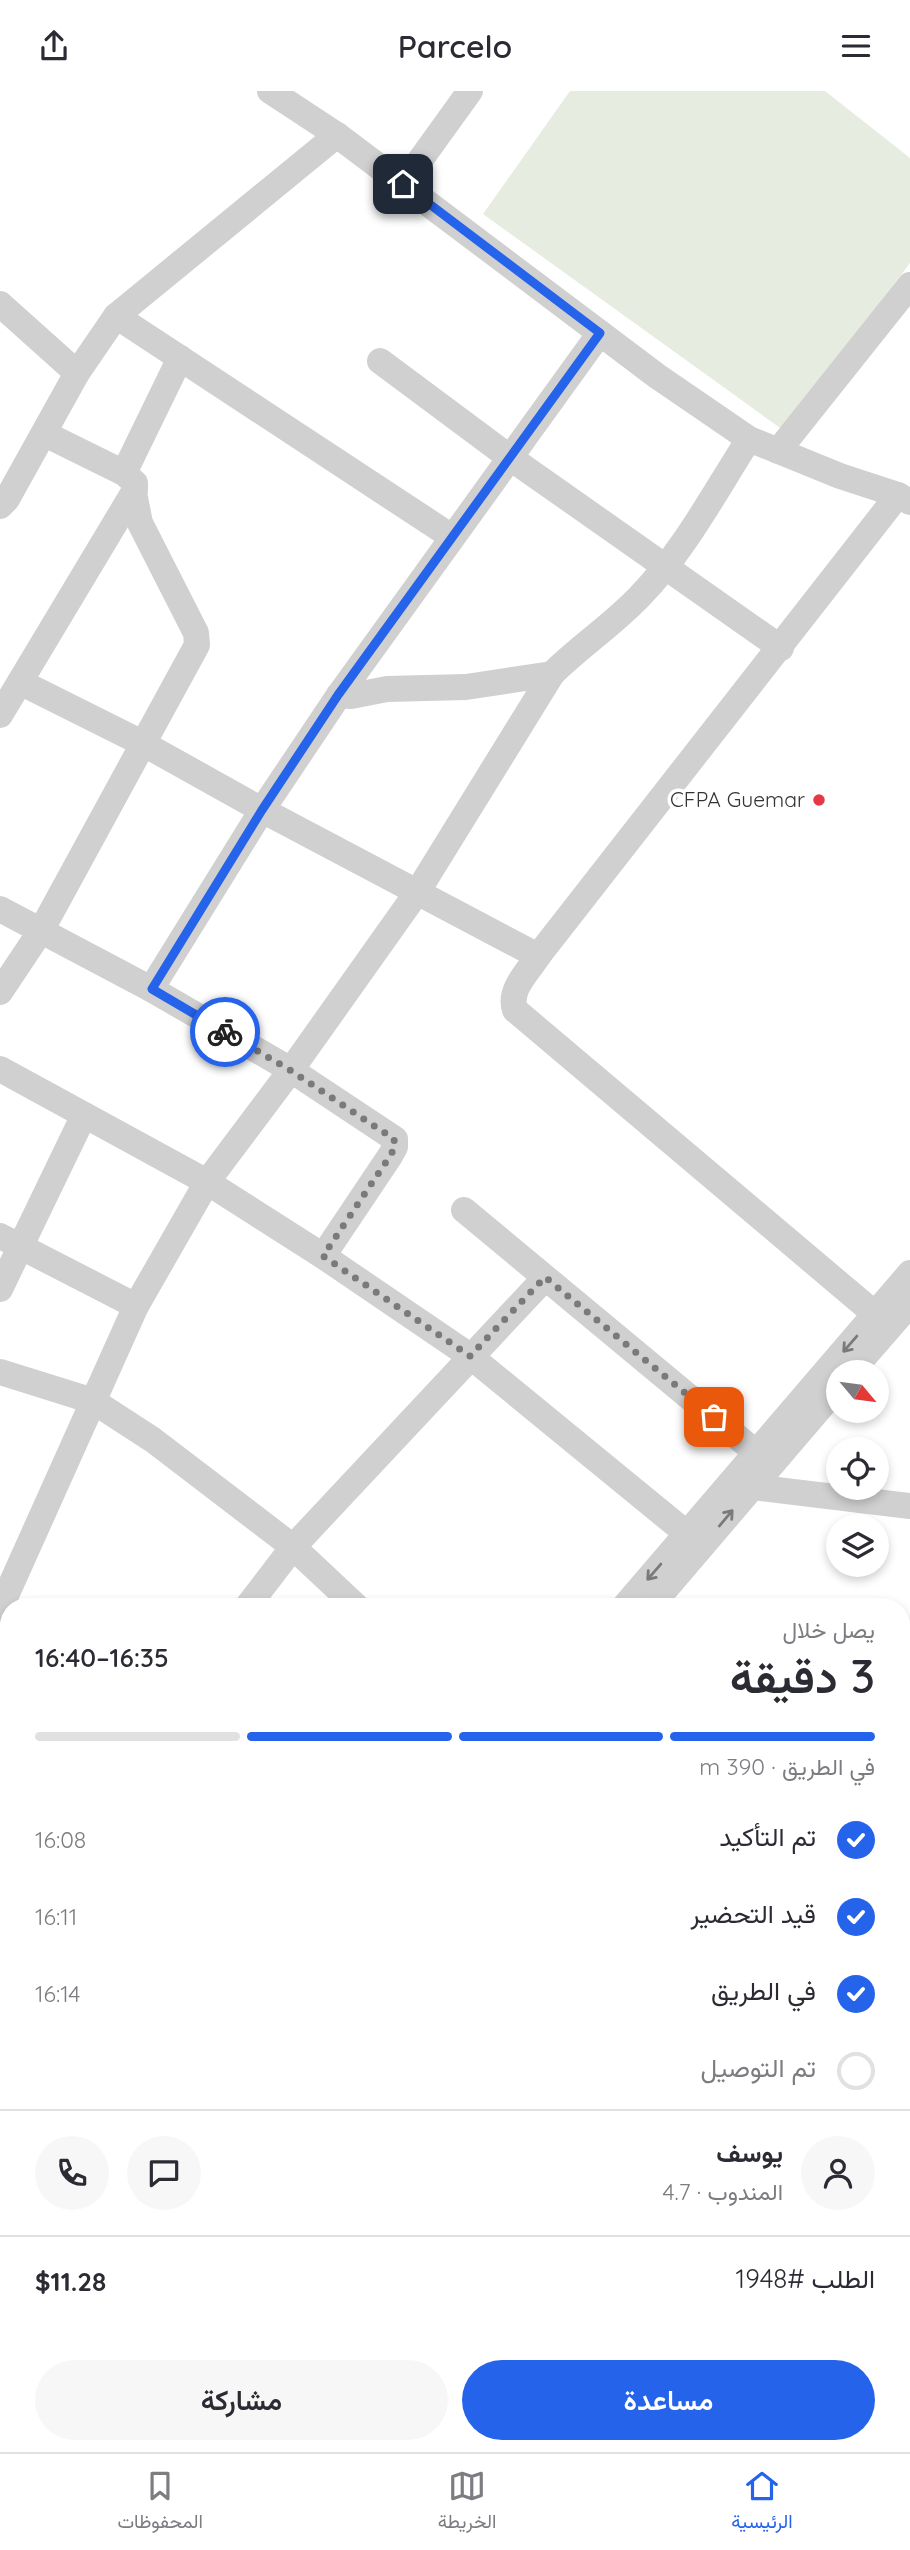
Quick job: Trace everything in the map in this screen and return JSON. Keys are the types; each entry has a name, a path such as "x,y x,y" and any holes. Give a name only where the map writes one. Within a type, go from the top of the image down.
{"street":[{"path":"270,91 337,135 657,376 749,439 839,476 904,498 780,647 538,956 513,993 512,1002 515,1010 875,1314"},
{"path":"403,184 470,91"},
{"path":"0,506 7,499 45,434 77,373 116,316 337,135"},
{"path":"778,451 907,294"},
{"path":"0,304 77,373"},
{"path":"116,316 452,537"},
{"path":"152,989 262,810 338,695 600,333"},
{"path":"0,715 129,483 180,358"},
{"path":"380,361 509,457 780,647"},
{"path":"0,992 42,929 145,744 197,645 198,638 140,523 129,483 45,434"},
{"path":"5,1598 136,1306 206,1182 418,891 552,674 619,617 666,566 749,439"},
{"path":"338,695 351,696 387,689 466,687 552,674"},
{"path":"20,682 145,744 262,810 538,956"},
{"path":"0,909 152,989 290,1070 394,1139 395,1147 390,1156 323,1256"},
{"path":"0,1069 206,1182 323,1256 470,1356 695,1539"},
{"path":"0,1289 11,1242 84,1115"},
{"path":"464,1210 764,1459"},
{"path":"11,1242 136,1306"},
{"path":"656,1598 695,1539 764,1459 875,1314 910,1273"},
{"path":"254,1598 293,1547 545,1277"},
{"path":"861,1360 910,1304"},
{"path":"0,1372 93,1401 153,1440 293,1547 347,1598"},
{"path":"633,1598 752,1487 764,1459 826,1399"},
{"path":"752,1487 910,1506"}],"shaded area":[{"path":"570,91 825,91 910,158 910,263 783,430 483,214"}],"way so far":[{"path":"225,1032 290,1070 394,1139 395,1147 390,1156 323,1256 470,1356 545,1277 714,1417"}],"place":[{"name":"CFPA Guemar","path":"819,800"}],"route":[{"path":"225,1032 152,989 262,810 338,695 600,333 403,184"}]}
